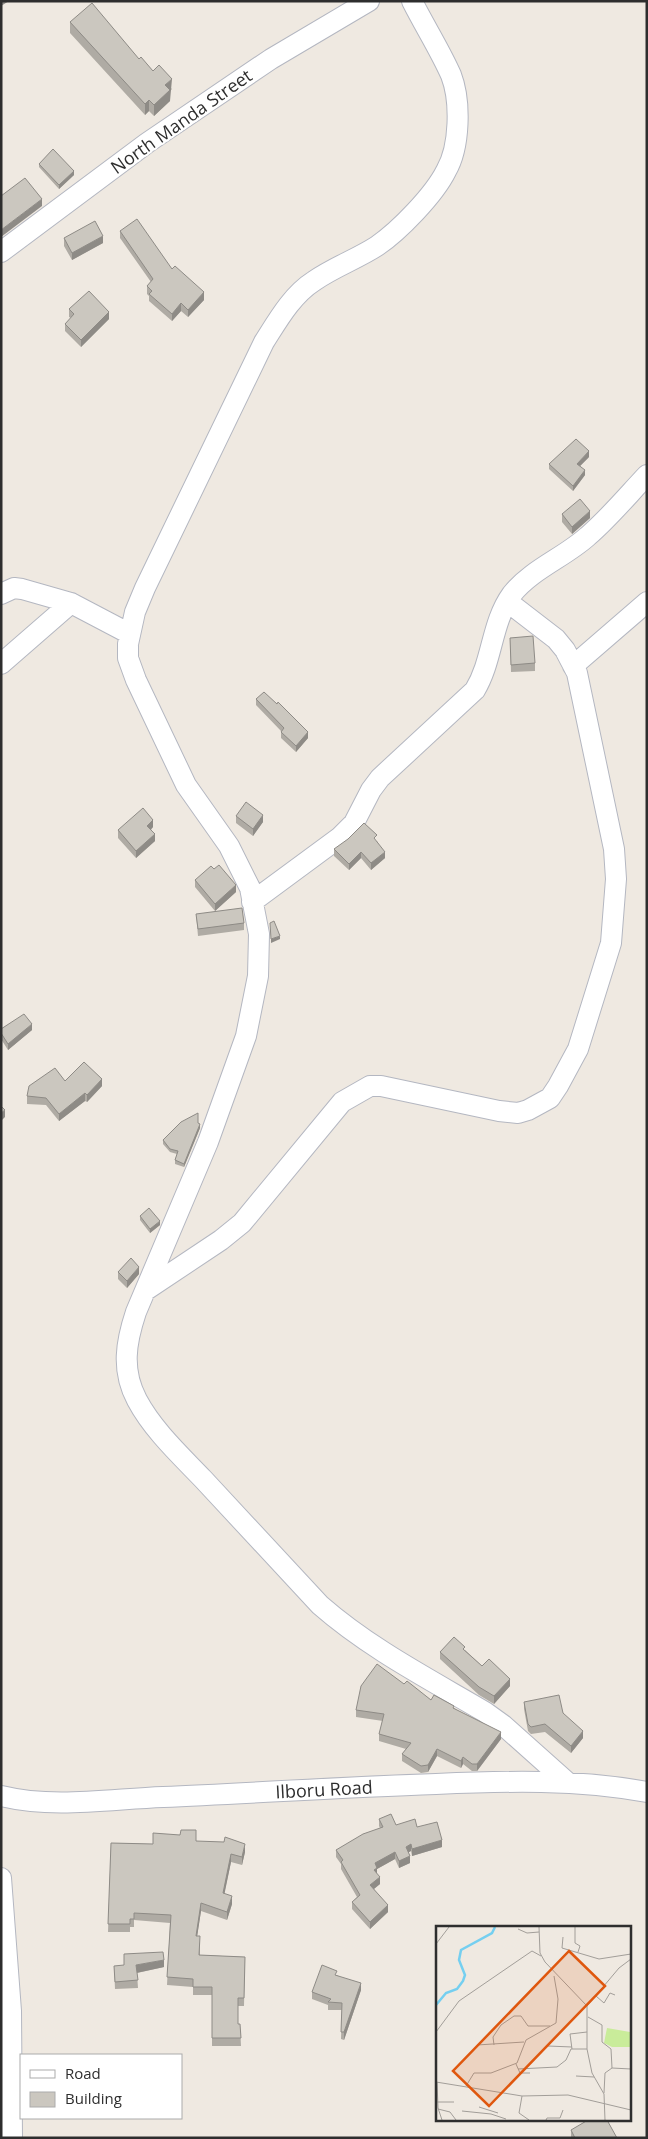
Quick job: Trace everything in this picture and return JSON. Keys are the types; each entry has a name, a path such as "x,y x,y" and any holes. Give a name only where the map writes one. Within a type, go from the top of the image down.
{"street":[{"name":"North Manda Street","path":"1,252 147,142 271,59 370,1"},
{"path":"412,1 451,76 458,106 456,140 447,171 419,207 397,230 377,246 314,281 302,290 280,317 264,342 145,588 135,612 130,634 128,658 136,680 186,784 229,846 250,888 259,934 258,976 246,1036 208,1142 127,1338 126,1358 129,1380 137,1400 160,1433 320,1605 340,1624 485,1712 503,1725 568,1783"},
{"path":"252,902 347,830 359,815 371,790 380,778 475,690 482,679 498,618 512,594 526,581 588,536 647,475"},
{"path":"1,594 14,588 22,589 71,603 130,634"},
{"path":"146,1290 221,1240 242,1223 342,1102 359,1091 370,1086 381,1086 499,1111 518,1113 540,1105 550,1098 578,1049 612,943 616,879 614,849 573,666 556,639 508,602"},
{"path":"573,666 647,602"},
{"path":"1,664 71,603"},
{"name":"Ilboru Road","path":"1,1796 42,1803 92,1802 509,1781 589,1784 647,1792"},
{"path":"1,1878 5,1965 11,2011 12,2138"}],"building":[{"path":"92,3 139,59 141,57 153,71 159,65 172,79 165,85 170,90 154,105 149,100 145,104 70,22"},
{"path":"53,149 74,171 59,185 39,164"},
{"path":"25,178 42,199 1,230 1,196"},
{"path":"137,219 172,269 175,266 204,292 188,310 181,303 172,314 149,294 152,291 147,286 153,279 120,231"},
{"path":"95,221 103,236 72,253 64,238"},
{"path":"89,291 109,312 81,340 65,324 74,314 69,309"},
{"path":"576,439 589,451 577,464 585,470 573,486 549,464"},
{"path":"580,499 590,511 572,527 562,514"},
{"path":"533,636 535,663 511,665 510,638"},
{"path":"264,692 277,704 278,702 308,732 296,746 281,732 284,728 256,699"},
{"path":"246,802 263,815 253,829 236,816"},
{"path":"143,808 153,820 147,826 155,834 136,851 118,830"},
{"path":"364,823 377,835 374,838 385,852 371,863 361,852 349,864 334,849 348,839"},
{"path":"219,865 236,885 215,904 195,880 211,866 214,869"},
{"path":"242,908 244,923 198,929 196,914"},
{"path":"274,921 280,936 271,939 270,923"},
{"path":"24,1014 32,1024 8,1044 1,1033 1,1029"},
{"path":"84,1062 102,1079 87,1095 85,1093 59,1114 46,1098 27,1096 29,1086 55,1068 65,1081"},
{"path":"198,1113 198,1123 200,1124 184,1164 175,1160 178,1151 170,1149 163,1140 181,1122"},
{"path":"149,1208 160,1221 150,1229 140,1216"},
{"path":"131,1258 139,1267 127,1281 118,1272"},
{"path":"454,1637 465,1647 463,1649 482,1666 489,1659 510,1679 494,1696 479,1687 440,1652"},
{"path":"377,1664 404,1684 407,1681 431,1700 434,1695 454,1706 453,1708 501,1732 477,1764 472,1764 463,1757 461,1761 437,1749 428,1765 421,1766 402,1754 411,1743 379,1734 384,1714 356,1710 361,1686"},
{"path":"559,1695 563,1713 583,1731 571,1746 545,1724 531,1727 528,1724 524,1702"},
{"path":"391,1814 396,1825 415,1819 417,1827 437,1822 442,1840 412,1849 411,1844 406,1847 410,1856 399,1861 395,1852 375,1863 377,1868 374,1870 380,1877 370,1885 388,1905 370,1922 352,1902 360,1895 336,1850 363,1834 383,1827 379,1819"},
{"path":"181,1830 196,1830 196,1841 224,1842 225,1837 245,1844 242,1857 231,1854 223,1893 232,1896 227,1912 201,1903 196,1936 200,1936 199,1955 245,1957 244,1998 238,1998 238,2024 240,2024 241,2038 212,2038 212,1987 193,1987 193,1979 167,1977 171,1915 134,1913 134,1919 130,1919 130,1924 108,1924 111,1843 153,1844 153,1833 180,1835"},
{"path":"163,1952 164,1960 136,1965 138,1980 115,1982 114,1966 124,1965 124,1954"},
{"path":"322,1965 337,1971 335,1975 361,1983 344,2032 341,2032 342,2003 328,2002 331,1999 312,1992"},
{"path":"585,2122 608,2122 617,2138 575,2138 571,2130"}]}
